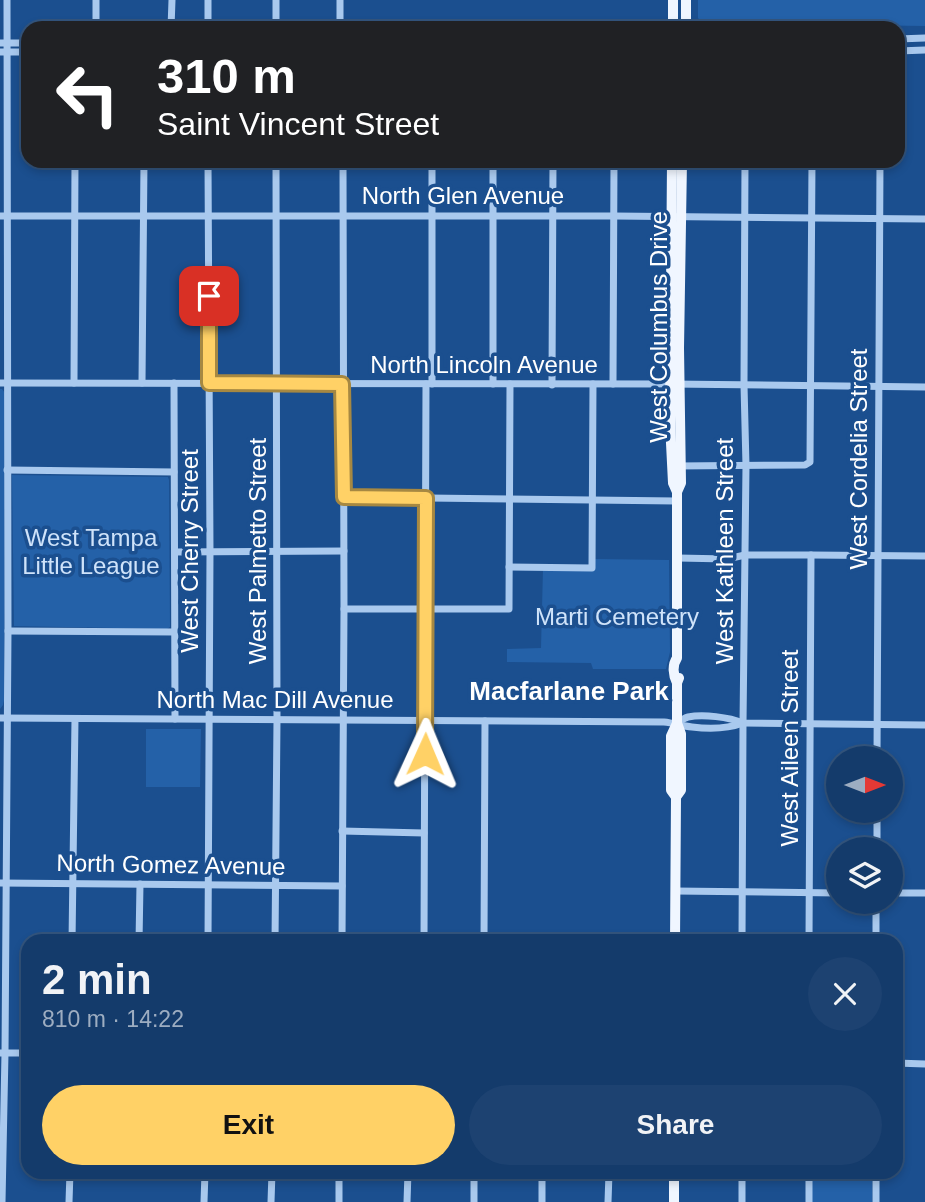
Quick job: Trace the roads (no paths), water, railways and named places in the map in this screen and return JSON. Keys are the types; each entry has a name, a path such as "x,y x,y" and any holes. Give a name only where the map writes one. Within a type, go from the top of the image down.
{"main road":[{"path":"673,0 673,21"},
{"path":"686,0 687,21"},
{"name":"West Columbus Drive","path":"673,168 676,216 676,466 673,483 676,496 678,558 677,658 680,665 677,723 671,736 671,790 676,797 675,934"},
{"name":"West Columbus Drive","path":"676,216 680,168"},
{"path":"674,1179 674,1202"}],"street":[{"path":"2,1202 3,718 8,631 3,216 4,43 7,0"},
{"path":"96,0 96,21"},
{"path":"171,21 172,0"},
{"path":"208,0 208,21"},
{"path":"276,0 276,21"},
{"path":"340,0 340,21"},
{"path":"905,39 925,38"},
{"path":"905,51 925,50"},
{"path":"74,383 75,168"},
{"path":"142,383 144,168"},
{"name":"West Cherry Street","path":"208,168 208,934"},
{"name":"West Palmetto Street","path":"275,934 278,551 276,168"},
{"path":"342,934 343,168"},
{"path":"424,934 426,498 432,168"},
{"path":"493,168 493,384"},
{"path":"552,384 553,168"},
{"path":"613,384 614,168"},
{"name":"West Kathleen Street","path":"742,934 746,168"},
{"path":"676,466 806,465 810,462 812,168"},
{"name":"West Cordelia Street","path":"877,746 880,168"},
{"name":"North Glen Avenue","path":"3,216 432,215 925,219"},
{"name":"North Lincoln Avenue","path":"4,383 925,387"},
{"path":"174,383 174,719"},
{"path":"344,609 509,609 510,384"},
{"path":"509,566 592,568 593,384"},
{"path":"7,470 174,472"},
{"path":"344,497 593,499 676,496"},
{"path":"174,552 344,551"},
{"path":"678,558 727,559 745,555 925,556"},
{"name":"West Aileen Street","path":"809,934 811,555"},
{"path":"8,631 175,632"},
{"name":"North Mac Dill Avenue","path":"3,718 677,723 689,717 730,718 743,723 925,725"},
{"path":"72,934 75,719"},
{"path":"484,934 485,720"},
{"path":"342,831 424,833"},
{"name":"North Gomez Avenue","path":"3,883 342,886"},
{"path":"139,934 140,884"},
{"path":"675,891 826,893"},
{"path":"903,893 925,893"},
{"path":"876,914 876,934"},
{"path":"2,1053 21,1053"},
{"path":"903,1063 925,1063"},
{"path":"69,1179 69,1202"},
{"path":"204,1202 205,1179"},
{"path":"271,1202 272,1179"},
{"path":"339,1179 339,1202"},
{"path":"407,1202 408,1179"},
{"path":"474,1179 474,1202"},
{"path":"542,1179 542,1202"},
{"path":"608,1202 609,1179"},
{"path":"742,1179 742,1202"},
{"path":"809,1179 809,1202"},
{"path":"876,1179 876,1202"}],"district":[{"name":"Macfarlane Park","path":"569,691"}],"park label":[{"name":"West Tampa Little League","path":"91,552"},
{"name":"Marti Cemetery","path":"617,617"}]}
